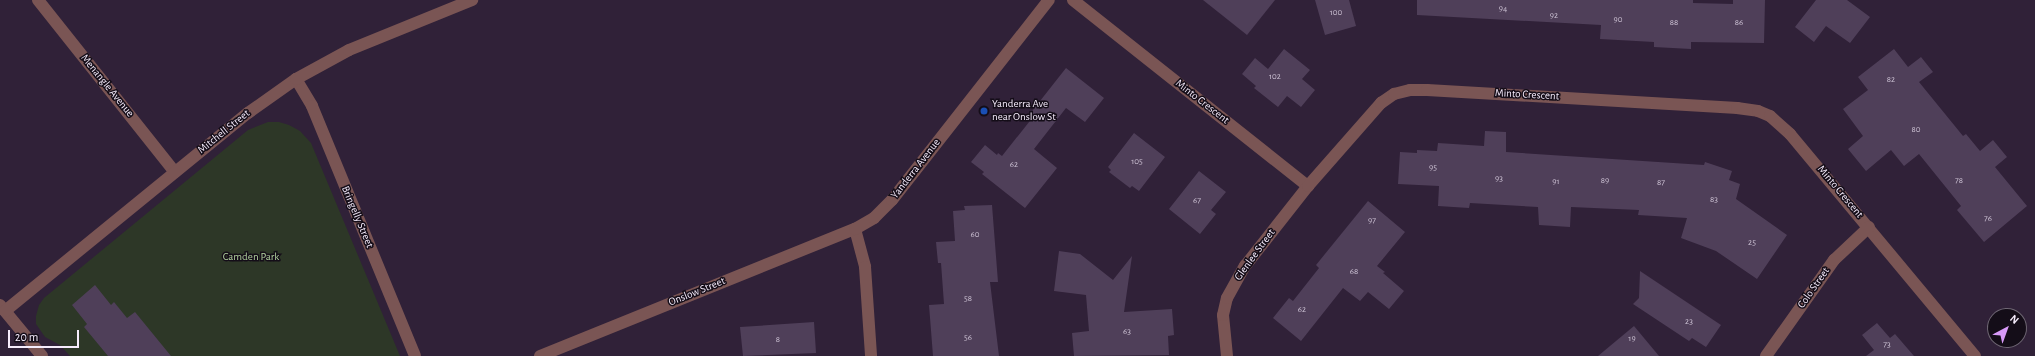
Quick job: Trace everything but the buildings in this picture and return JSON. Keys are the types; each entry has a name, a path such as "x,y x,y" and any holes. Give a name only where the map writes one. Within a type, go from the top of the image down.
{"street":[{"name":"Menangle Avenue","path":"38,0 175,172"},
{"name":"Mitchell Street","path":"3,308 248,113 296,79 348,50 472,0"},
{"name":"Yanderra Avenue","path":"855,229 874,218 892,200 1049,0"},
{"name":"Minto Crescent","path":"1073,0 1308,186 1381,103 1394,94 1410,90 1737,108 1758,111 1770,116 1779,123 1869,227 1975,356"},
{"name":"Bringelly Street","path":"296,79 312,106 415,356"},
{"name":"Glenlee Street","path":"1227,356 1224,315 1227,298 1245,266 1308,186"},
{"name":"Colo Street","path":"1766,356 1834,260 1869,227"},
{"name":"Onslow Street","path":"540,356 855,229"},
{"path":"855,229 865,267 871,356"},
{"path":"3,308 42,356"}],"green space":[{"name":"Camden Park","path":"268,122 279,122 289,125 300,131 311,143 400,356 70,356 60,345 45,337 36,324 36,316 39,305 44,298 248,130"}],"place":[{"name":"Yanderra Ave near Onslow St","path":"984,111"}]}
